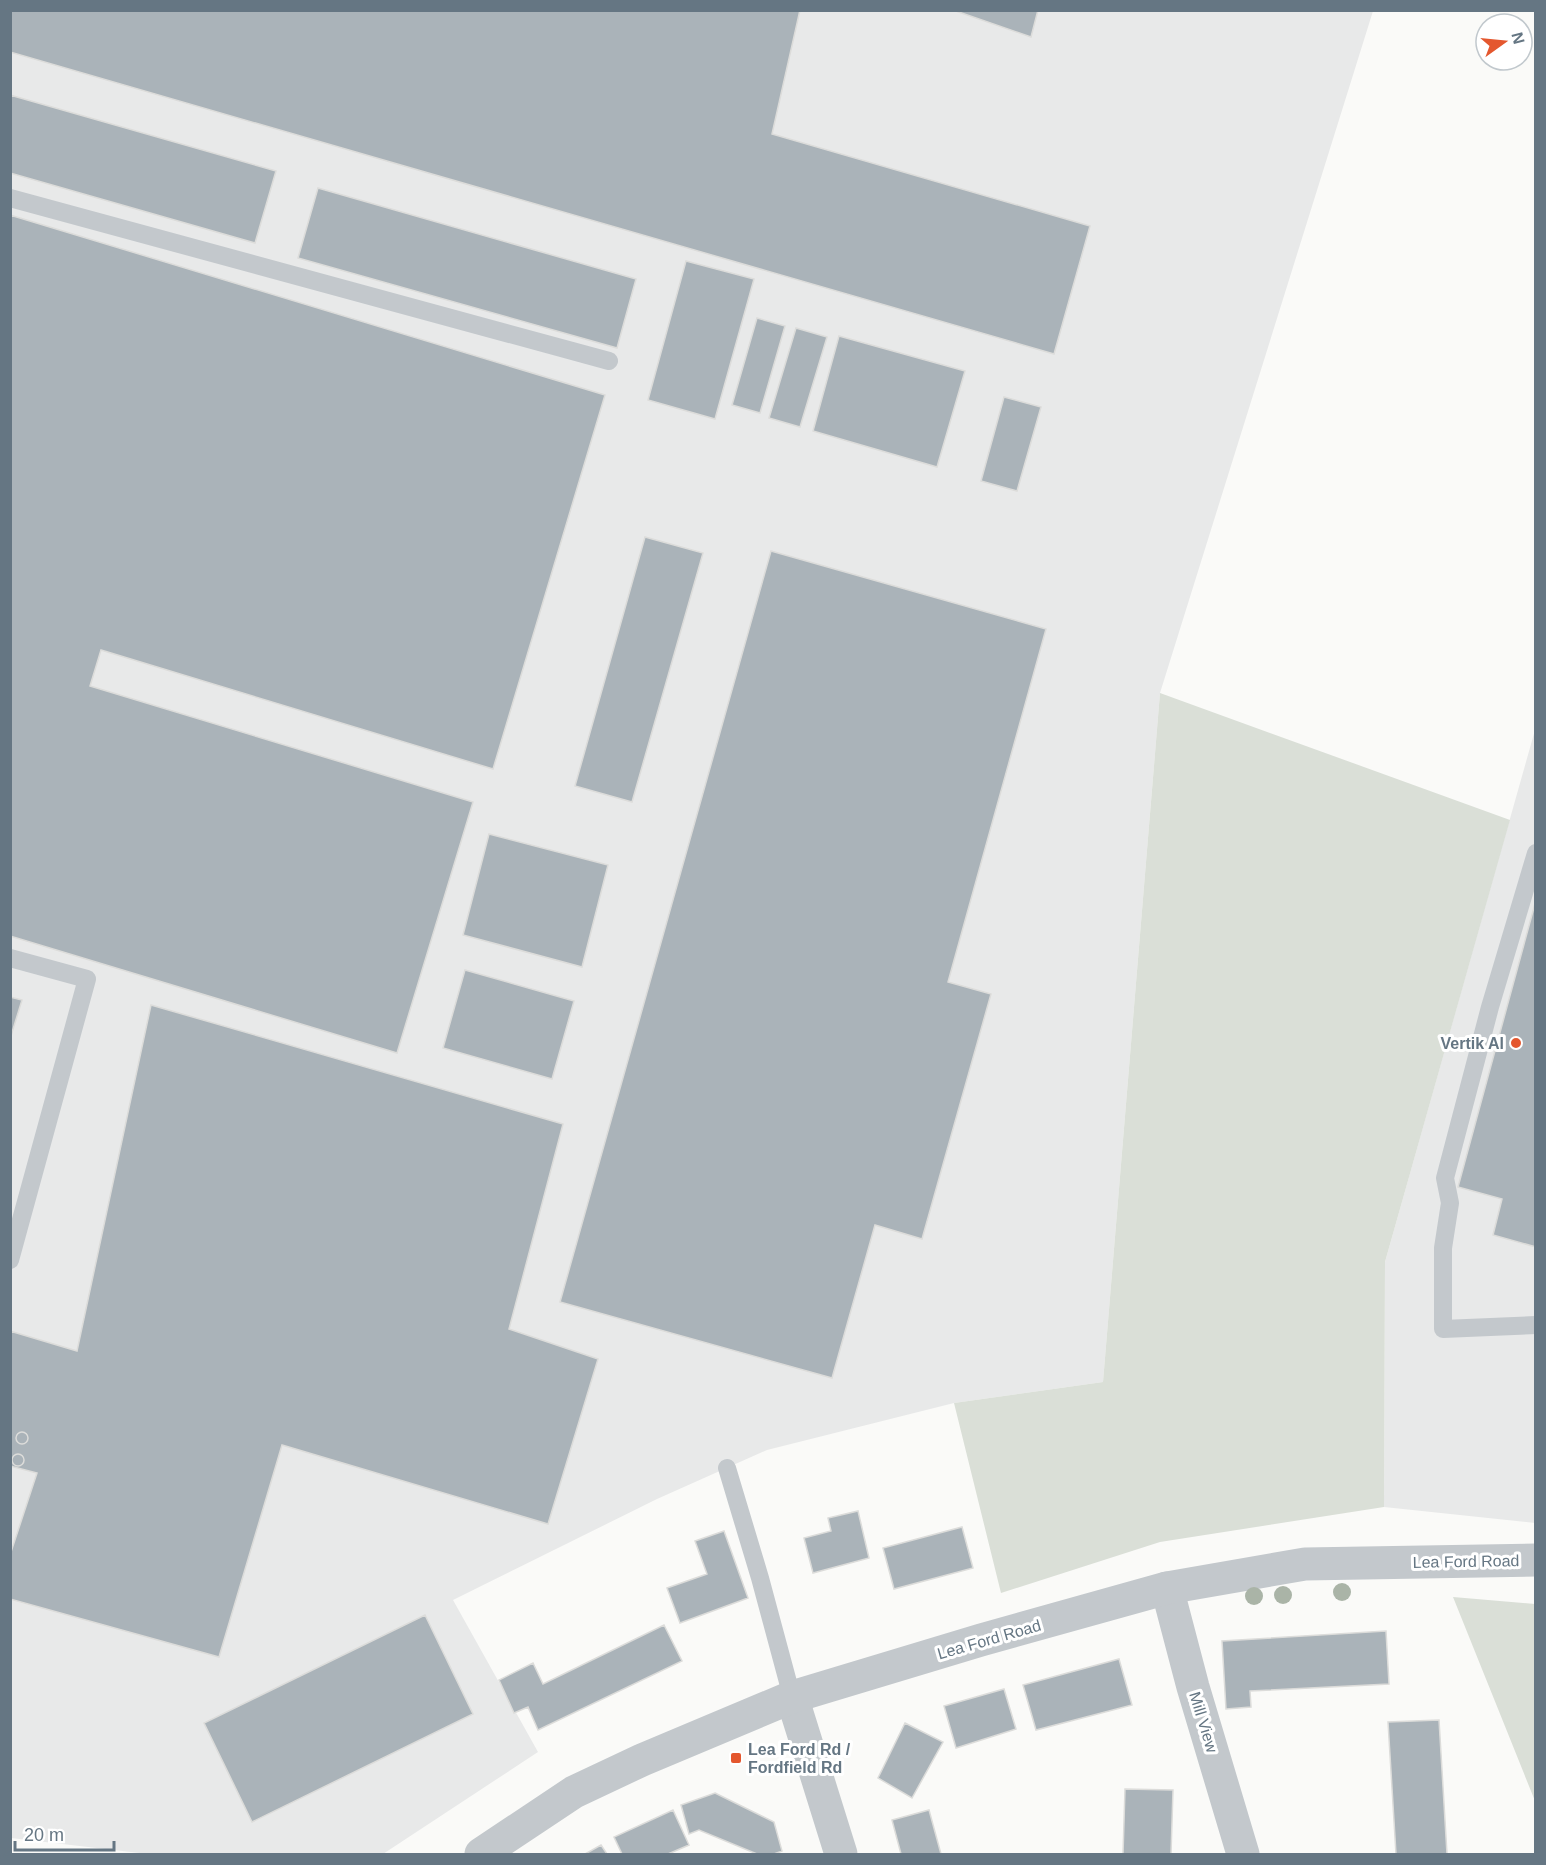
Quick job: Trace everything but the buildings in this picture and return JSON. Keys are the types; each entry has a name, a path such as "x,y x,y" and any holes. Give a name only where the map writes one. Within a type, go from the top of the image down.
{"street":[{"name":"Lea Ford Road","path":"481,1854 574,1791 792,1697 981,1640 1167,1588 1305,1563 1536,1560"},
{"name":"Mill View","path":"1167,1588 1193,1686 1243,1854"},
{"path":"792,1697 841,1854"}],"lane":[{"path":"10,198 609,362"},
{"path":"1536,853 1490,1007 1444,1178 1450,1203 1443,1248 1443,1329 1536,1326"},
{"path":"10,958 87,979 10,1260"},
{"path":"728,1468 792,1697"}],"shaded area":[{"path":"11,11 1373,11 1160,693 1103,1382 954,1403 767,1450 657,1499 453,1600 538,1752 383,1854 148,1854 11,1838"},
{"path":"1160,693 1510,820 1385,1262 1384,1507 1160,1542 1001,1593 954,1403 1103,1382"},
{"path":"1535,730 1535,1523 1384,1507 1385,1262"},
{"path":"1453,1597 1535,1604 1535,1801"}],"place":[{"name":"Vertik Al","path":"1516,1043"},
{"name":"Lea Ford Rd / Fordfield Rd","path":"736,1758"}]}
